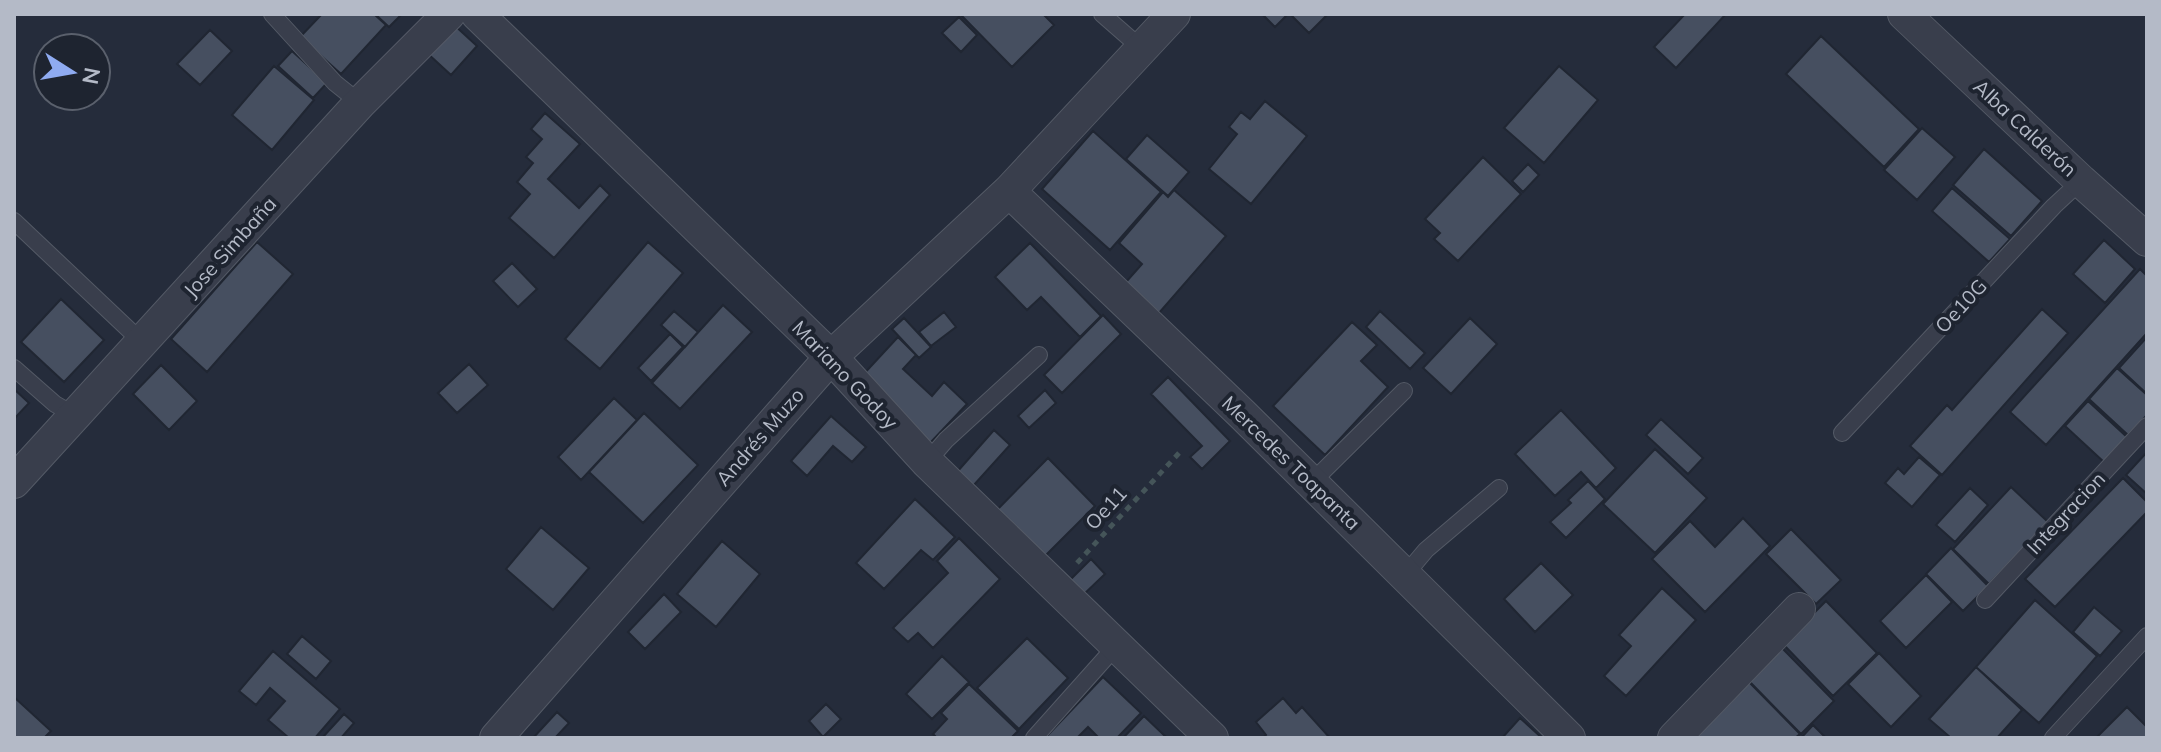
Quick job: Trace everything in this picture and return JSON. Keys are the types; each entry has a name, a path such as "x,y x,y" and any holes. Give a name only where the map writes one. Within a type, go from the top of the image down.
{"street":[{"name":"Jose Simbaña","path":"14,482 360,103 449,14"},
{"name":"Mariano Godoy","path":"477,14 831,357 927,462 1212,738"},
{"name":"Andrés Muzo","path":"496,738 831,357 1009,191 1174,14"},
{"name":"Alba Calderón","path":"1904,14 2147,240"},
{"name":"Mercedes Toapanta","path":"1009,191 1569,738"},
{"path":"1674,738 1799,609"}],"lane":[{"path":"272,14 335,83 360,103"},
{"path":"1102,14 1142,49"},
{"name":"Oe10G","path":"1842,433 2081,181"},
{"path":"14,221 143,343"},
{"path":"927,462 946,440 1039,355"},
{"path":"14,368 55,404 76,416"},
{"path":"1311,483 1404,391"},
{"name":"Integracion","path":"1985,600 2147,426"},
{"path":"1405,575 1426,550 1499,488"},
{"path":"2053,738 2147,636"},
{"path":"1034,738 1117,645"}],"path":[{"name":"Oe11","path":"1056,586 1180,452"}],"building":[{"path":"322,14 374,14 386,25 341,74 300,37"},
{"path":"375,14 402,14 389,27"},
{"path":"960,14 1043,14 1054,25 1012,67"},
{"path":"1262,14 1288,14 1275,27"},
{"path":"1290,14 1328,14 1309,33"},
{"path":"1685,14 1726,14 1676,68 1654,47"},
{"path":"959,17 977,35 961,52 942,33"},
{"path":"452,23 477,46 451,75 426,52"},
{"path":"210,30 232,51 200,85 177,64"},
{"path":"1821,36 1919,129 1884,167 1786,74"},
{"path":"292,51 327,83 313,98 278,66"},
{"path":"274,66 314,100 272,150 232,115"},
{"path":"1559,66 1598,100 1544,163 1504,128"},
{"path":"1265,101 1307,136 1251,204 1209,169 1237,134 1229,127 1241,112 1250,119"},
{"path":"545,113 580,144 548,179 579,208 600,185 610,195 554,258 509,218 530,194 517,182 533,163 526,157 542,139 531,129"},
{"path":"1922,128 1955,157 1917,200 1884,170"},
{"path":"1093,131 1161,192 1110,250 1042,189"},
{"path":"1147,135 1189,172 1168,196 1126,159"},
{"path":"1984,149 2042,201 2011,236 1953,185"},
{"path":"1483,157 1521,194 1458,261 1434,239 1440,233 1425,219"},
{"path":"1528,164 1539,175 1523,192 1512,181"},
{"path":"1952,188 2010,239 1989,262 1932,211"},
{"path":"1174,190 1226,236 1159,313 1126,282 1142,264 1119,243 1163,192 1168,197"},
{"path":"2104,240 2135,269 2105,303 2073,274"},
{"path":"257,242 293,274 207,372 171,339"},
{"path":"648,242 683,273 600,369 565,339"},
{"path":"1030,243 1101,316 1080,337 1041,297 1027,310 995,277"},
{"path":"512,263 537,289 518,307 493,281"},
{"path":"2140,269 2147,276 2147,333 2046,445 2010,412"},
{"path":"61,299 104,340 64,382 21,342"},
{"path":"723,305 752,332 680,409 652,383"},
{"path":"2042,309 2068,333 1942,475 1910,446 1947,405 1952,410"},
{"path":"674,311 698,332 685,347 661,325"},
{"path":"1380,311 1425,353 1410,369 1366,327"},
{"path":"944,312 956,327 931,346 919,332"},
{"path":"1103,315 1121,334 1062,393 1044,375"},
{"path":"904,318 931,347 919,358 892,329"},
{"path":"1470,318 1497,344 1451,394 1423,368"},
{"path":"1352,322 1377,345 1361,361 1388,387 1325,455 1273,406"},
{"path":"670,334 683,347 651,381 638,368"},
{"path":"898,337 916,355 903,369 932,396 944,382 967,404 930,443 860,378"},
{"path":"2147,337 2147,394 2119,368"},
{"path":"469,364 488,385 457,413 438,393"},
{"path":"161,365 197,401 169,430 133,394"},
{"path":"2117,368 2147,395 2147,415 2128,435 2089,399"},
{"path":"1168,377 1230,441 1202,469 1190,457 1202,446 1151,394"},
{"path":"14,389 29,403 14,419"},
{"path":"1045,390 1056,403 1029,428 1018,416"},
{"path":"614,398 637,420 581,480 558,457"},
{"path":"2088,401 2128,438 2105,463 2065,426"},
{"path":"1561,410 1616,468 1596,488 1581,472 1555,496 1515,454"},
{"path":"644,413 698,465 643,523 589,472"},
{"path":"831,416 866,447 852,462 833,446 807,476 791,461"},
{"path":"1661,419 1703,458 1688,474 1646,435"},
{"path":"994,430 1010,445 973,486 957,472"},
{"path":"1655,449 1707,498 1655,553 1603,504"},
{"path":"2147,452 2147,494 2126,475"},
{"path":"1919,457 1940,475 1912,507 1885,483 1898,468 1904,474"},
{"path":"1048,458 1095,506 1044,557 997,510"},
{"path":"2123,478 2147,502 2147,512 2055,607 2025,579"},
{"path":"1588,481 1605,499 1566,538 1550,522 1571,503 1568,500"},
{"path":"2011,487 2048,522 1989,584 1953,549"},
{"path":"1970,488 1988,505 1955,542 1936,525"},
{"path":"915,499 955,537 933,560 921,550 884,589 856,563"},
{"path":"1743,518 1770,546 1705,612 1652,559 1690,521 1715,547"},
{"path":"541,527 589,568 553,610 506,569"},
{"path":"1791,529 1841,580 1816,604 1766,554"},
{"path":"959,538 1000,579 933,648 918,633 908,642 893,628 948,573 937,561"},
{"path":"722,541 760,574 716,627 677,594"},
{"path":"1951,548 1988,586 1963,611 1926,574"},
{"path":"1091,559 1105,574 1081,597 1067,583"},
{"path":"1541,563 1573,595 1535,632 1504,599"},
{"path":"1926,575 1952,602 1906,648 1880,621"},
{"path":"1662,588 1696,620 1626,696 1604,676 1631,646 1619,635"},
{"path":"664,594 681,612 645,649 628,632"},
{"path":"2035,600 2097,656 2039,723 1976,667"},
{"path":"1826,601 1877,653 1833,696 1783,644"},
{"path":"2094,607 2122,631 2100,656 2073,632"},
{"path":"302,636 331,661 316,679 287,654"},
{"path":"1027,638 1068,678 1019,729 977,688"},
{"path":"1782,648 1834,701 1801,734 1749,681"},
{"path":"273,651 340,709 315,738 289,738 268,720 285,701 270,688 256,705 239,691"},
{"path":"1879,653 1921,696 1891,727 1848,684"},
{"path":"942,656 969,682 932,719 906,694"},
{"path":"1976,667 2022,710 1997,738 1951,738 1929,719"},
{"path":"1103,677 1141,713 1117,738 1099,738 1088,727 1077,738 1045,738"},
{"path":"1748,681 1800,734 1795,738 1700,738 1695,733"},
{"path":"969,684 1018,731 1011,738 937,738 933,734 947,719 941,713"},
{"path":"14,697 51,731 44,738 14,738"},
{"path":"1283,698 1296,713 1302,707 1330,738 1263,738 1266,735 1256,722"},
{"path":"826,704 841,719 823,737 809,721"},
{"path":"2127,707 2147,727 2147,738 2096,738"},
{"path":"557,712 569,723 555,738 533,738"},
{"path":"344,714 354,723 341,738 322,738"},
{"path":"1144,716 1167,738 1123,738"},
{"path":"1520,718 1542,738 1502,738"},
{"path":"1813,725 1826,738 1801,738"}]}
